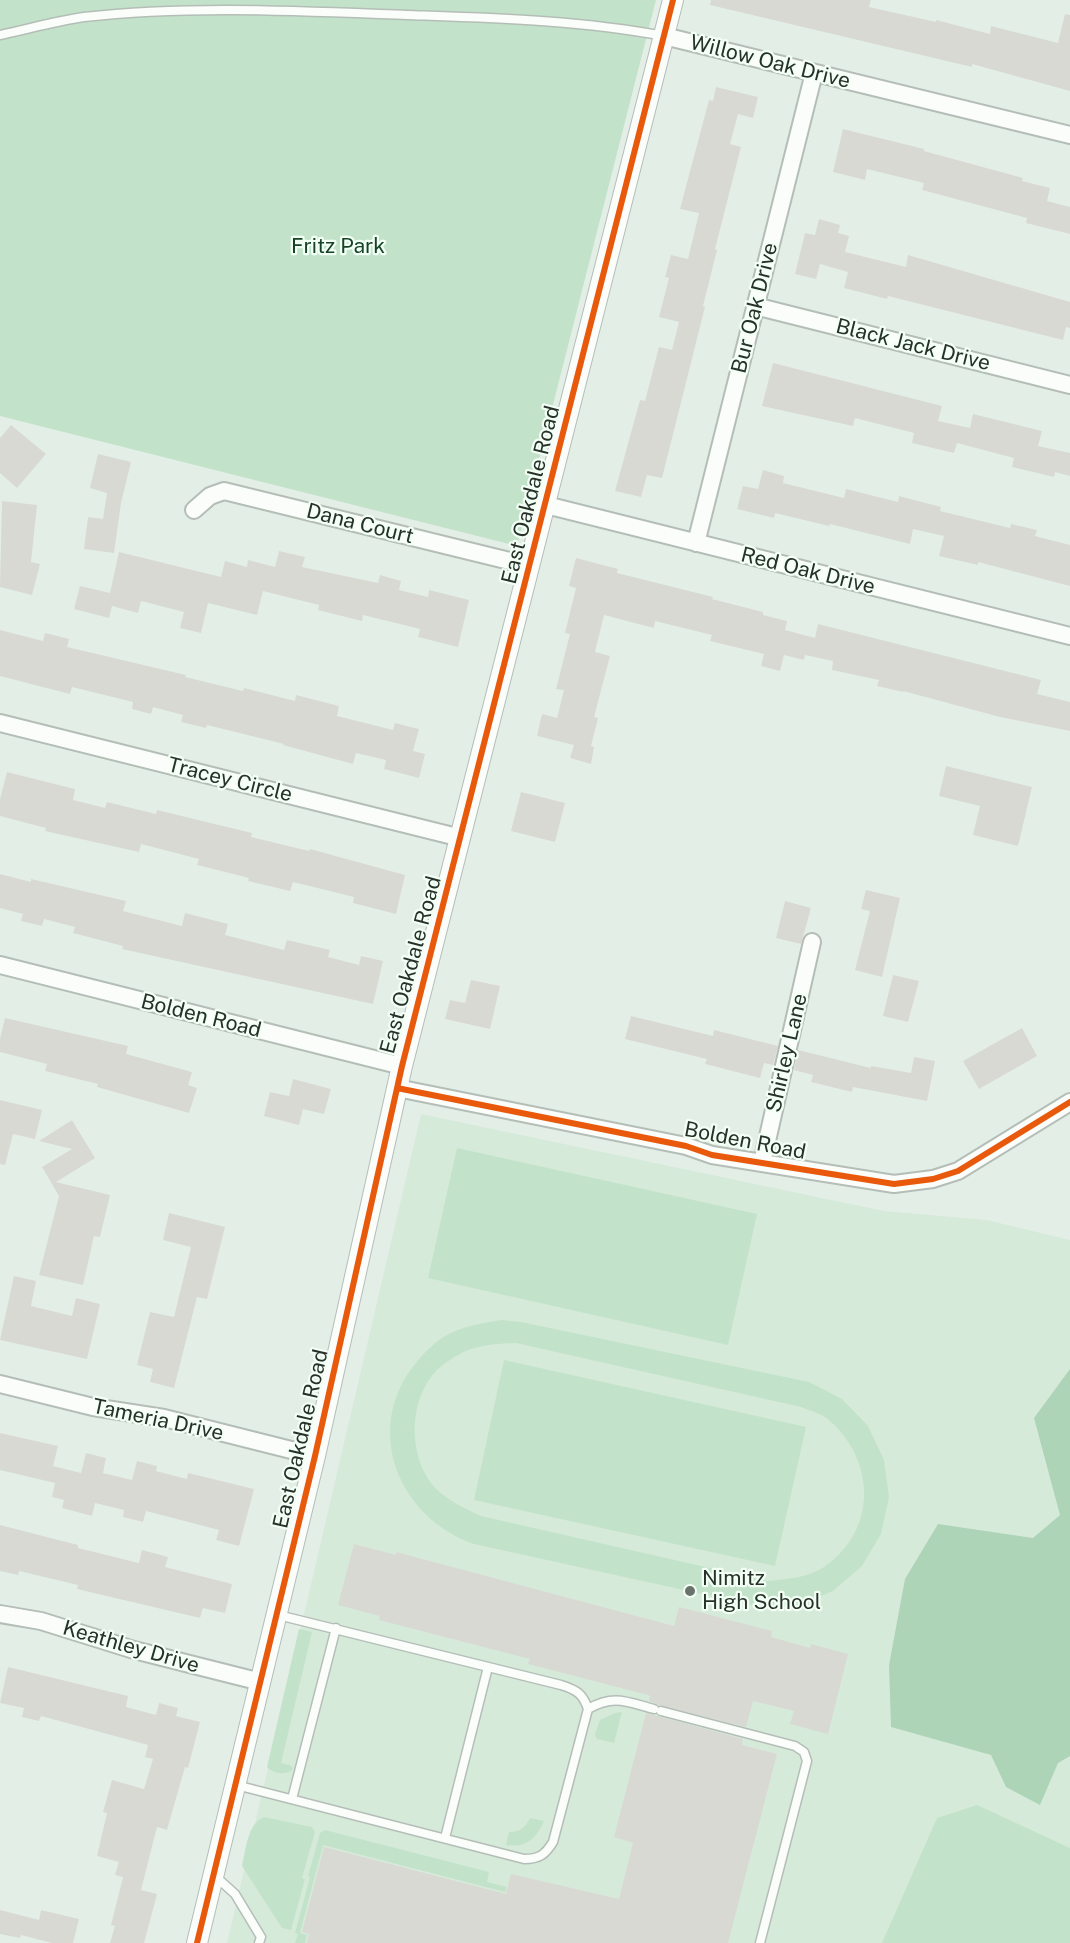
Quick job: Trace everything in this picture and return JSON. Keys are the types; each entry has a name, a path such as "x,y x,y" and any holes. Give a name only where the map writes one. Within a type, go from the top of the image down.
{"street":[{"name":"East Oakdale Road","path":"197,1943 315,1456 402,1066 673,0"},
{"name":"Willow Oak Drive","path":"664,36 1070,135"},
{"name":"Bur Oak Drive","path":"696,543 814,73"},
{"name":"Black Jack Drive","path":"755,306 1070,385"},
{"name":"Dana Court","path":"194,510 210,496 224,491 530,566"},
{"name":"Red Oak Drive","path":"546,506 1070,636"},
{"name":"Tracey Circle","path":"0,723 461,838"},
{"name":"Shirley Lane","path":"762,1163 812,942"},
{"name":"Bolden Road","path":"0,965 402,1066"},
{"name":"Bolden Road","path":"397,1088 686,1146 712,1155 894,1184 933,1179 958,1171 1070,1101"},
{"name":"Tameria Drive","path":"0,1384 93,1407 164,1418 315,1456"},
{"name":"Keathley Drive","path":"0,1614 41,1621 134,1650 261,1682"}],"lane":[{"name":"Willow Oak Drive","path":"0,35 83,17 216,11 331,12 529,20 612,26 664,36"},
{"path":"236,1785 524,1859 535,1859 546,1854 553,1842 588,1709 584,1696 575,1689 277,1615"},
{"path":"292,1799 336,1628"},
{"path":"445,1838 488,1667"},
{"path":"588,1709 604,1700 625,1701 795,1746 804,1752 807,1761 760,1943"},
{"path":"213,1876 235,1894 261,1937 260,1943"}],"shaded area":[{"name":"Nimitz High School","path":"421,1114 884,1211 987,1220 1070,1240 1070,1943 227,1943"}],"green space":[{"name":"Fritz Park","path":"0,0 656,0 517,546 0,416"},
{"path":"457,1148 757,1214 728,1345 428,1278"},
{"path":"502,1320 521,1322 809,1382 842,1399 868,1426 884,1460 889,1497 881,1534 862,1566 833,1591 799,1605 761,1607 474,1544 448,1532 426,1514 408,1493 396,1469 391,1443 391,1416 399,1390 415,1364 430,1347 455,1331","holes":["516,1343 801,1407 830,1421 845,1438 856,1456 862,1476 864,1496 861,1516 854,1535 841,1552 824,1567 804,1576 767,1581 481,1516 460,1506 436,1489 424,1470 415,1442 416,1411 427,1383 436,1371 465,1351 494,1344"]},
{"path":"504,1360 806,1427 775,1566 474,1500"},
{"path":"1070,1369 1070,1756 1058,1763 1040,1805 1006,1787 991,1755 891,1727 889,1665 905,1579 938,1524 1033,1538 1060,1515 1034,1418"},
{"path":"299,1629 312,1632 281,1763 290,1765 293,1769 287,1773 280,1773 267,1767"},
{"path":"622,1712 614,1743 597,1739 595,1734 600,1720"},
{"path":"977,1805 1070,1848 1070,1943 882,1943 937,1818"},
{"path":"264,1817 312,1827 315,1832 291,1930 282,1928 242,1866 251,1831 258,1820"},
{"path":"530,1818 544,1821 538,1833 525,1843 506,1845 509,1832 522,1829"},
{"path":"325,1830 489,1872 487,1882 507,1887 505,1892 323,1845 300,1933 307,1935 305,1943 295,1943 298,1934 295,1933 310,1877 308,1876 320,1833"}],"building":[{"path":"711,0 871,0 869,7 936,22 936,20 990,34 991,26 1058,43 1065,14 1070,15 1070,91 972,64 972,67 710,5"},
{"path":"716,87 758,97 753,118 738,114 730,144 741,147 715,249 717,250 703,306 705,307 662,478 647,475 641,497 615,491 640,400 645,401 659,347 672,350 679,322 659,317 669,278 665,277 671,255 688,259 699,213 680,209 709,100 713,101"},
{"path":"843,129 924,149 924,151 1023,178 1022,181 1050,188 1047,201 1070,207 1070,234 1026,223 1027,218 922,190 924,183 867,169 865,180 833,172"},
{"path":"819,219 840,225 838,233 849,236 845,252 906,267 908,255 1070,302 1070,328 1066,327 1063,340 888,296 887,299 844,288 848,272 820,264 816,279 795,274 805,233 815,235"},
{"path":"773,363 942,406 938,421 970,428 973,414 1042,431 1038,446 1070,453 1070,476 1055,472 1054,477 1012,467 1014,458 957,443 954,453 912,443 914,433 855,418 853,426 762,406"},
{"path":"11,425 46,454 17,488 0,473 0,438"},
{"path":"98,454 131,462 121,503 114,553 84,549 88,517 103,519 107,493 90,488"},
{"path":"763,470 784,476 783,483 844,498 846,489 898,502 899,496 941,507 940,511 1010,528 1011,524 1037,530 1035,536 1070,545 1070,586 978,562 978,565 939,556 944,536 913,529 910,544 830,524 829,526 775,513 774,518 737,509 743,486 758,489"},
{"path":"2,501 37,505 31,562 40,564 32,595 0,587"},
{"path":"279,551 305,557 302,567 378,583 380,575 401,581 399,590 428,597 429,590 469,600 458,647 418,637 420,629 363,615 362,621 318,610 319,605 263,591 257,615 208,603 201,633 180,628 184,612 141,601 138,613 112,606 109,618 74,609 80,586 110,593 119,552 221,577 225,561 247,567 248,560 275,567"},
{"path":"576,558 618,569 617,573 763,612 763,615 787,621 785,630 815,638 818,624 1041,680 1037,694 1070,702 1070,731 1000,717 877,686 879,680 832,670 833,661 805,655 804,660 784,655 780,671 761,666 764,654 710,641 712,635 655,621 654,628 604,615 595,652 610,656 594,717 598,718 591,746 594,747 591,764 570,758 574,745 537,736 542,714 557,718 564,690 556,689 570,634 565,633 576,588 569,586"},
{"path":"0,630 43,641 45,633 69,639 67,647 243,691 244,688 295,701 296,695 339,706 337,716 393,730 395,723 419,729 413,751 425,754 419,778 384,769 386,760 356,753 353,764 207,725 206,728 181,722 183,715 153,707 151,714 132,709 133,702 72,687 70,694 0,676"},
{"path":"946,766 1032,787 1018,846 973,835 980,806 939,796"},
{"path":"7,772 75,789 73,800 105,808 107,802 156,814 157,810 252,833 251,837 309,851 310,849 405,875 396,914 353,903 354,897 293,882 290,891 248,881 249,878 197,865 199,859 141,844 139,852 45,831 46,828 0,816 0,799"},
{"path":"521,792 565,803 555,842 511,831"},
{"path":"0,874 126,901 123,911 182,926 185,913 228,924 225,935 284,950 287,940 330,950 328,957 359,965 361,956 383,961 373,1004 122,949 123,946 73,933 75,927 44,919 42,926 21,921 23,914 0,908"},
{"path":"866,890 900,898 882,977 855,970 870,911 861,909"},
{"path":"785,901 811,908 801,944 776,938"},
{"path":"893,975 919,981 908,1022 883,1016"},
{"path":"471,980 500,986 490,1029 445,1019 450,1000 465,1003"},
{"path":"631,1016 713,1036 714,1030 778,1046 773,1065 764,1063 760,1078 705,1064 707,1059 625,1039"},
{"path":"5,1018 128,1046 126,1054 192,1072 188,1085 197,1088 189,1113 97,1087 98,1084 45,1071 47,1064 0,1052 0,1039"},
{"path":"1022,1028 1037,1056 979,1089 963,1061"},
{"path":"798,1050 871,1068 871,1066 911,1073 914,1057 935,1061 927,1101 853,1087 852,1092 811,1082 813,1075 794,1070"},
{"path":"293,1079 331,1089 324,1114 303,1109 299,1125 264,1116 270,1092 289,1096"},
{"path":"0,1100 42,1110 35,1139 13,1134 5,1165 0,1164"},
{"path":"72,1120 95,1158 56,1182 110,1195 100,1237 94,1236 83,1285 39,1275 59,1196 42,1167 72,1149 39,1141"},
{"path":"169,1213 225,1227 207,1299 197,1297 174,1388 150,1382 153,1369 137,1365 150,1312 174,1317 191,1247 163,1240"},
{"path":"14,1276 36,1281 31,1306 72,1316 76,1298 100,1304 87,1359 0,1340"},
{"path":"0,1433 58,1446 53,1466 81,1473 86,1453 106,1458 103,1473 132,1480 137,1461 157,1466 156,1471 187,1479 188,1473 254,1489 239,1546 216,1540 219,1530 146,1511 143,1522 123,1517 124,1510 95,1503 92,1516 62,1508 64,1500 52,1497 55,1483 0,1470"},
{"path":"0,1525 139,1563 142,1550 168,1557 165,1567 232,1584 225,1613 203,1608 200,1618 77,1589 78,1585 19,1571 18,1575 0,1571"},
{"path":"354,1544 396,1555 396,1552 674,1626 679,1607 772,1631 771,1637 810,1648 811,1644 848,1654 828,1734 790,1724 794,1711 753,1701 746,1727 659,1705 649,1701 650,1696 648,1695 528,1664 530,1659 379,1620 380,1616 338,1605"},
{"path":"8,1667 128,1696 126,1707 156,1715 159,1703 178,1708 176,1716 200,1722 188,1768 185,1767 167,1830 157,1827 141,1890 157,1894 144,1943 110,1943 115,1926 111,1925 123,1877 115,1875 119,1862 97,1856 107,1813 103,1812 112,1780 144,1789 153,1759 145,1757 148,1745 41,1716 39,1721 22,1717 24,1708 0,1703"},
{"path":"646,1713 743,1739 742,1745 777,1754 728,1943 307,1943 309,1934 302,1932 324,1847 506,1894 511,1874 619,1899 633,1843 614,1837"},
{"path":"0,1910 39,1920 41,1910 79,1919 73,1943 52,1943 21,1935 20,1938 0,1934"}],"cycle path":[{"path":"197,1943 315,1456 402,1066 673,0"},
{"path":"397,1088 686,1146 712,1155 894,1184 933,1179 958,1171 1070,1102"}],"place":[{"name":"Nimitz High School","path":"690,1591"}]}
